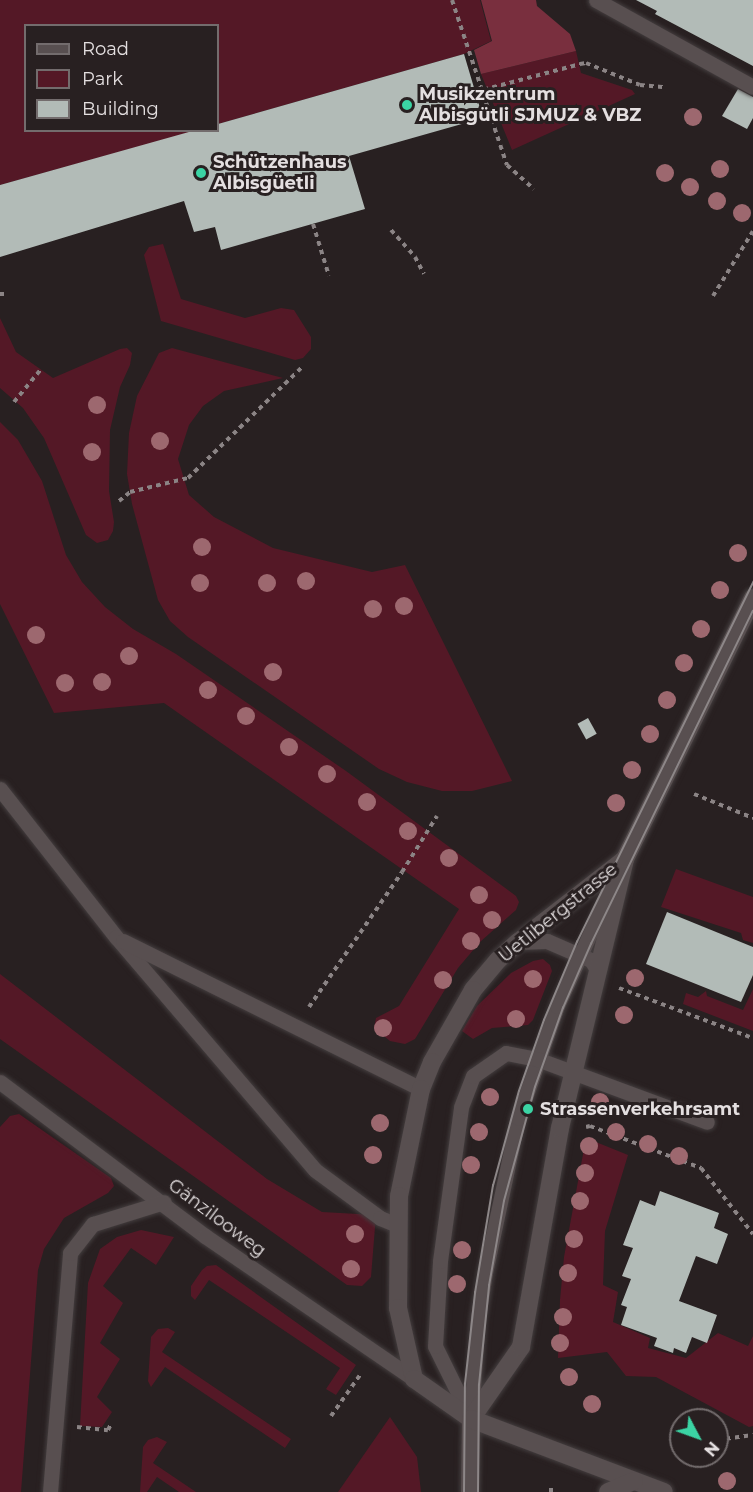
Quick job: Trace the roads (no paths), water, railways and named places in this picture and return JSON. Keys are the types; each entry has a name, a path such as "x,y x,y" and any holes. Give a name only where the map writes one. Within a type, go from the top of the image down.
{"street":[{"name":"Uetlibergstrasse","path":"470,1492 471,1419 521,1347 572,1071 625,859 753,598"},
{"name":"Uetlibergstrasse","path":"414,1379 398,1308 397,1225 409,1138 421,1089 432,1062 473,990 518,942 625,859"},
{"path":"414,1379 471,1419 664,1492"},
{"path":"608,1492 634,1481"}],"lane":[{"path":"596,0 753,87"},
{"path":"0,789 116,937 315,1170 380,1218 397,1225"},
{"name":"Uetlibergstrasse","path":"471,1419 478,1317 492,1230 518,1118 537,1059 579,954 625,859"},
{"path":"116,937 421,1089"},
{"path":"518,942 547,941 591,960 598,971"},
{"path":"471,1419 435,1346 440,1261 461,1107 473,1076 494,1059 506,1053 537,1059 707,1122"},
{"name":"Gänzilooweg","path":"0,1083 164,1202 205,1236 414,1379"},
{"path":"50,1492 70,1253 93,1224 164,1202"}],"tram line":[{"path":"464,1492 465,1384 475,1293 493,1186 519,1091 544,1020 577,942 753,582"},
{"path":"478,1492 479,1385 489,1286 504,1201 535,1087 563,1008 591,944 753,611"}],"place":[{"name":"Musikzentrum Albisgütli SJMUZ & VBZ","path":"407,105"},
{"name":"Schützenhaus Albisgüetli","path":"201,173"},
{"name":"Strassenverkehrsamt","path":"528,1109"}]}
